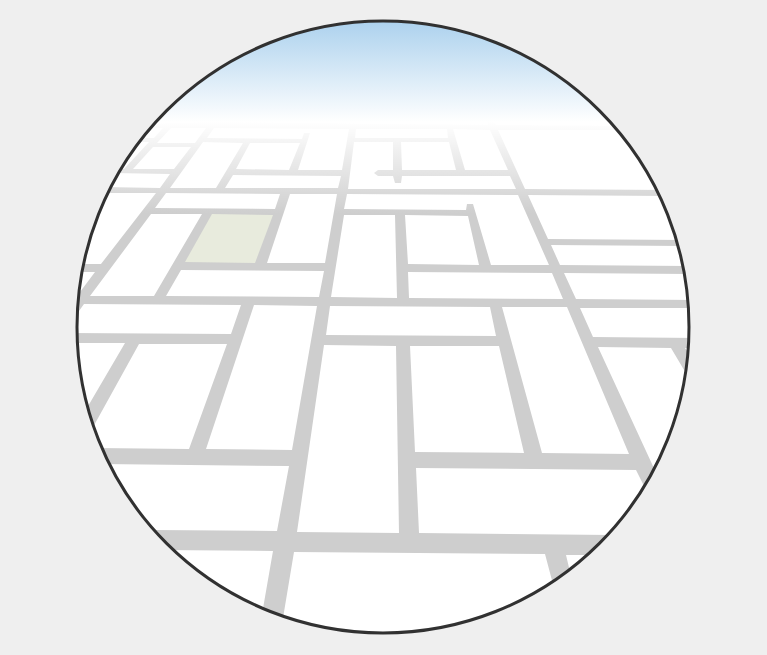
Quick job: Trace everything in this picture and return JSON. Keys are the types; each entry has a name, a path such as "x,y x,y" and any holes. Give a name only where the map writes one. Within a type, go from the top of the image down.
{"street":[{"path":"126,171 143,153"},
{"path":"79,297 105,268 193,153"},
{"path":"219,191 241,153"},
{"path":"293,172 301,153"},
{"path":"273,614 350,153"},
{"path":"397,153 398,192"},
{"path":"456,153 461,173"},
{"path":"504,153 650,480"},
{"path":"120,171 178,172"},
{"path":"230,172 346,172"},
{"path":"378,173 513,173"},
{"path":"110,190 658,193"},
{"path":"260,267 286,191"},
{"path":"467,192 486,269"},
{"path":"147,212 279,212"},
{"path":"158,300 208,212"},
{"path":"339,212 472,213"},
{"path":"400,212 403,302"},
{"path":"544,242 678,243"},
{"path":"177,266 330,267"},
{"path":"83,268 105,268"},
{"path":"401,268 684,270"},
{"path":"79,300 689,304"},
{"path":"195,457 249,301"},
{"path":"495,303 535,461"},
{"path":"78,338 236,339"},
{"path":"90,417 135,338"},
{"path":"318,340 504,341"},
{"path":"403,340 409,543"},
{"path":"589,342 689,343"},
{"path":"675,343 687,364"},
{"path":"106,456 299,458"},
{"path":"407,460 642,462"},
{"path":"167,544 285,542 599,545"},
{"path":"553,545 561,577"}],"shaded area":[{"path":"211,212 276,213 257,266 181,265"}]}
